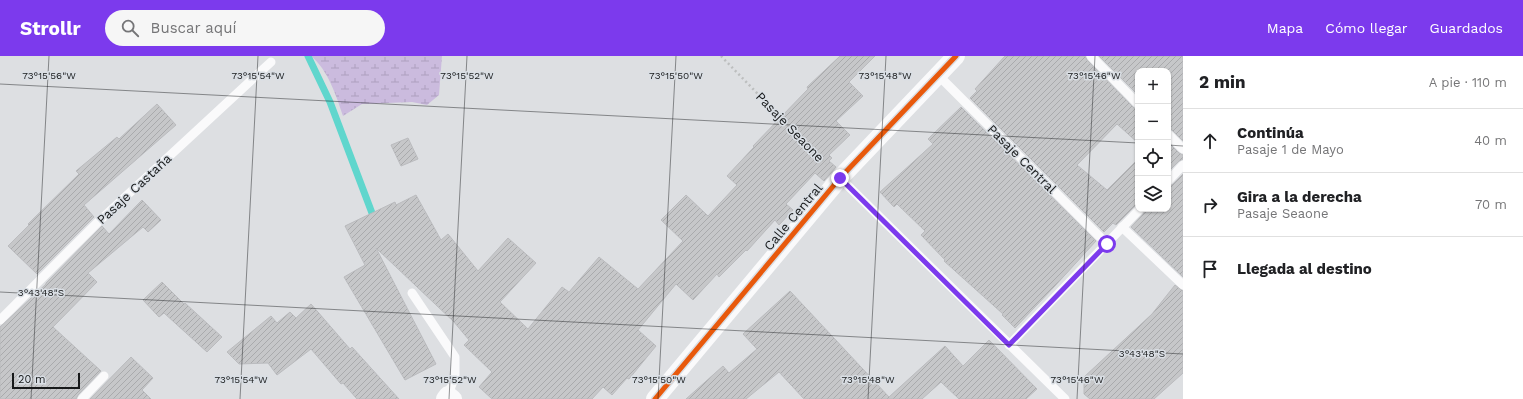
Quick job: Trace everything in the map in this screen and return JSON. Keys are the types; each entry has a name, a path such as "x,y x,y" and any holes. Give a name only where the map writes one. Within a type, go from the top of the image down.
{"street":[{"name":"Calle Central","path":"655,399 840,178 956,56"}],"lane":[{"path":"1091,56 1135,101"},
{"name":"Pasaje Castaña","path":"0,320 97,223 271,62"},
{"name":"Pasaje Central","path":"938,75 1107,244"},
{"path":"1171,137 1183,149"},
{"path":"1171,178 1183,165"},
{"path":"840,178 1065,399"},
{"path":"1009,345 1137,212"},
{"path":"1122,227 1183,285"},
{"path":"412,293 455,357 455,376 449,398"},
{"path":"82,399 104,376"}],"green space":[{"path":"311,56 442,56 439,95 427,105 412,102 362,104 343,116 327,76"}],"building":[{"path":"840,56 875,56 849,82 863,96 836,121 850,135 829,155 832,158 829,161 836,167 824,181 815,173 786,204 793,210 779,225 775,220 747,251 746,250 719,277 717,274 693,300 676,284 638,330 656,346 629,379 627,378 612,395 603,387 592,399 492,399 479,387 492,372 464,345 469,340 454,322 376,248 436,364 405,380 344,277 365,265 345,226 395,202 396,205 416,195 441,240 448,234 478,271 508,238 536,263 500,302 528,329 562,287 569,292 599,257 638,289 683,241 661,220 686,195 708,216 737,185 727,176 754,147 753,146 808,89 807,87"},
{"path":"1005,56 1085,56 1087,60 1135,108 1135,140 1117,124 1077,165 1107,190 1135,162 1135,206 1116,225 1113,223 1104,232 970,98 977,91 975,89"},
{"path":"1099,56 1183,56 1183,141 1171,130 1171,68 1135,68 1135,92"},
{"path":"157,104 176,125 84,205 94,217 37,274 8,246 29,225 28,224 79,174 76,171 117,137 119,139"},
{"path":"961,107 1096,241 1015,328 1002,315 1003,314 944,261 945,260 921,235 925,231 897,204 894,207 880,192 933,144 928,139"},
{"path":"408,138 418,159 401,166 391,145"},
{"path":"1171,145 1183,155 1183,159 1171,169"},
{"path":"1183,174 1183,277 1131,227 1144,212 1171,212 1172,185"},
{"path":"142,200 161,220 148,232 143,227 88,273 97,282 53,327 101,371 76,399 0,399 0,327 46,284 102,226 109,234"},
{"path":"162,282 184,304 185,303 222,337 207,352 164,313 159,317 143,300"},
{"path":"1175,285 1183,291 1183,373 1154,399 1090,399 1084,394 1084,377 1152,314"},
{"path":"790,291 889,397 945,346 963,366 989,340 1037,389 1026,399 959,399 941,382 922,399 804,399 779,372 746,399 686,399 723,366 729,373 757,349 743,334"},
{"path":"311,304 350,349 352,347 399,399 357,399 343,383 341,384 311,349 277,375 268,363 239,364 227,352 271,316 277,323 290,312 296,318"},
{"path":"131,357 153,378 142,390 151,399 90,399"}],"waterway":[{"path":"308,56 330,102 375,221"}],"cycle path":[{"path":"655,399 840,178 956,56"}],"route":[{"path":"840,178 1009,345 1107,244"}]}
